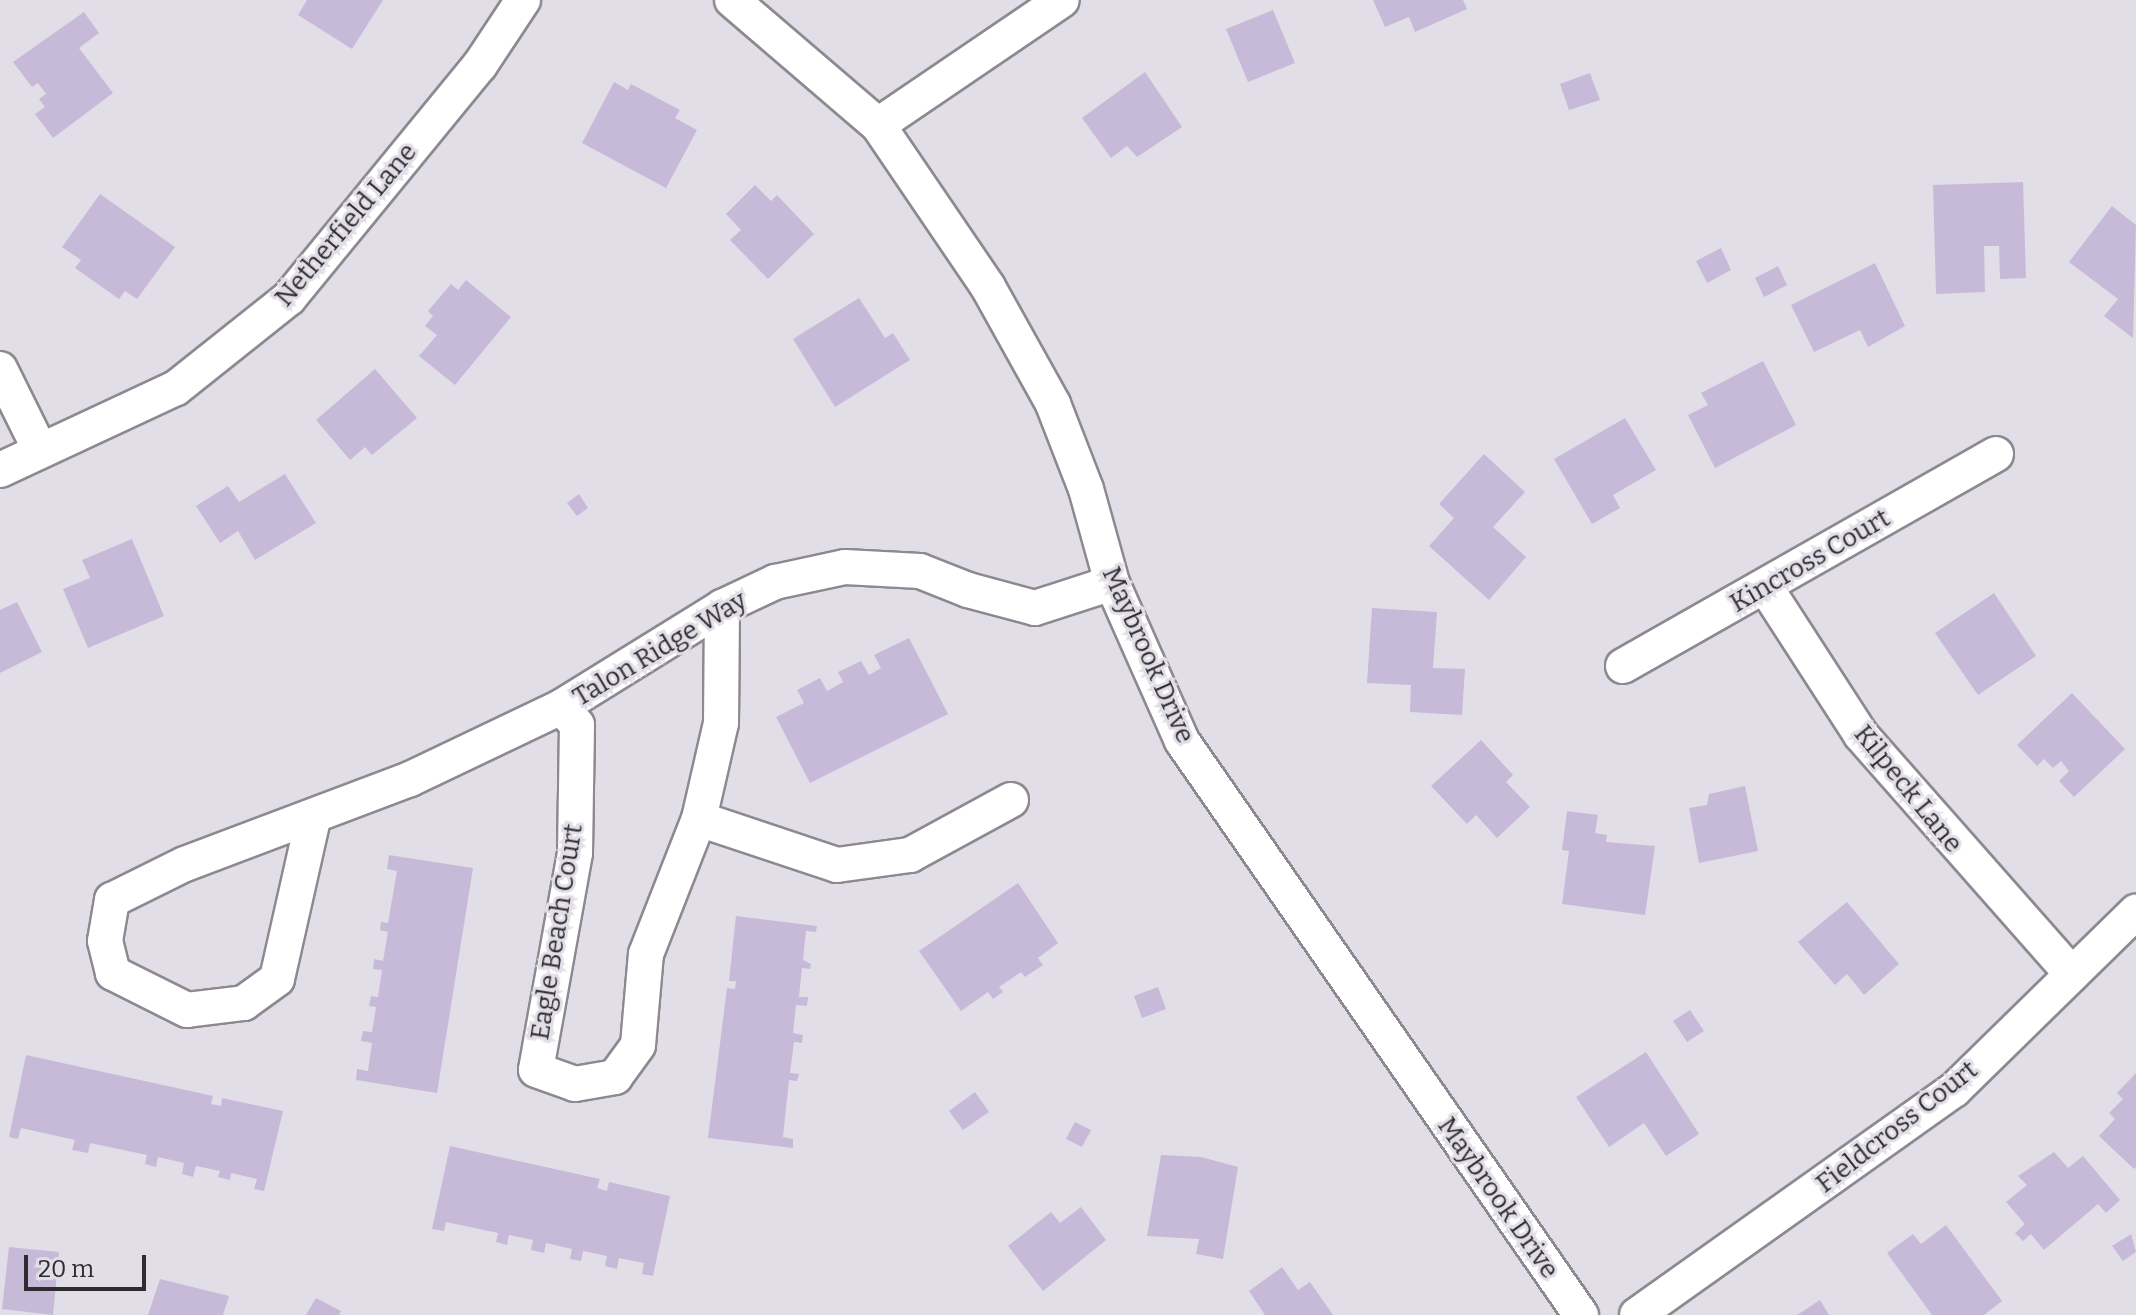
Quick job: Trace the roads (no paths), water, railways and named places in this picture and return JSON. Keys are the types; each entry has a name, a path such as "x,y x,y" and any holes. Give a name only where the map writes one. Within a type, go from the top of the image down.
{"street":[{"name":"Netherfield Lane","path":"0,470 176,388 289,298 480,65 523,0"},
{"name":"Maybrook Drive","path":"732,0 878,125 988,287 1053,404 1086,489 1112,583 1182,741 1581,1315"},
{"path":"878,125 1062,0"},
{"path":"0,369 40,450"},
{"name":"Kincross Court","path":"1623,666 1766,588 1996,454"},
{"name":"Talon Ridge Way","path":"313,819 277,979 244,1003 187,1010 113,973 105,941 112,900 185,864 313,819 561,707 722,607 775,582 845,567 920,571 968,590 1035,608 1112,583"},
{"name":"Kilpeck Lane","path":"1766,588 1861,735 2072,974"},
{"name":"Eagle Beach Court","path":"561,707 577,725 575,853 536,1070 575,1084 615,1077 638,1045 646,954 699,819 721,723 722,607"},
{"path":"699,819 837,865 910,855 1011,800"},
{"name":"Fieldcross Court","path":"1637,1315 1954,1090 2136,912"}]}
